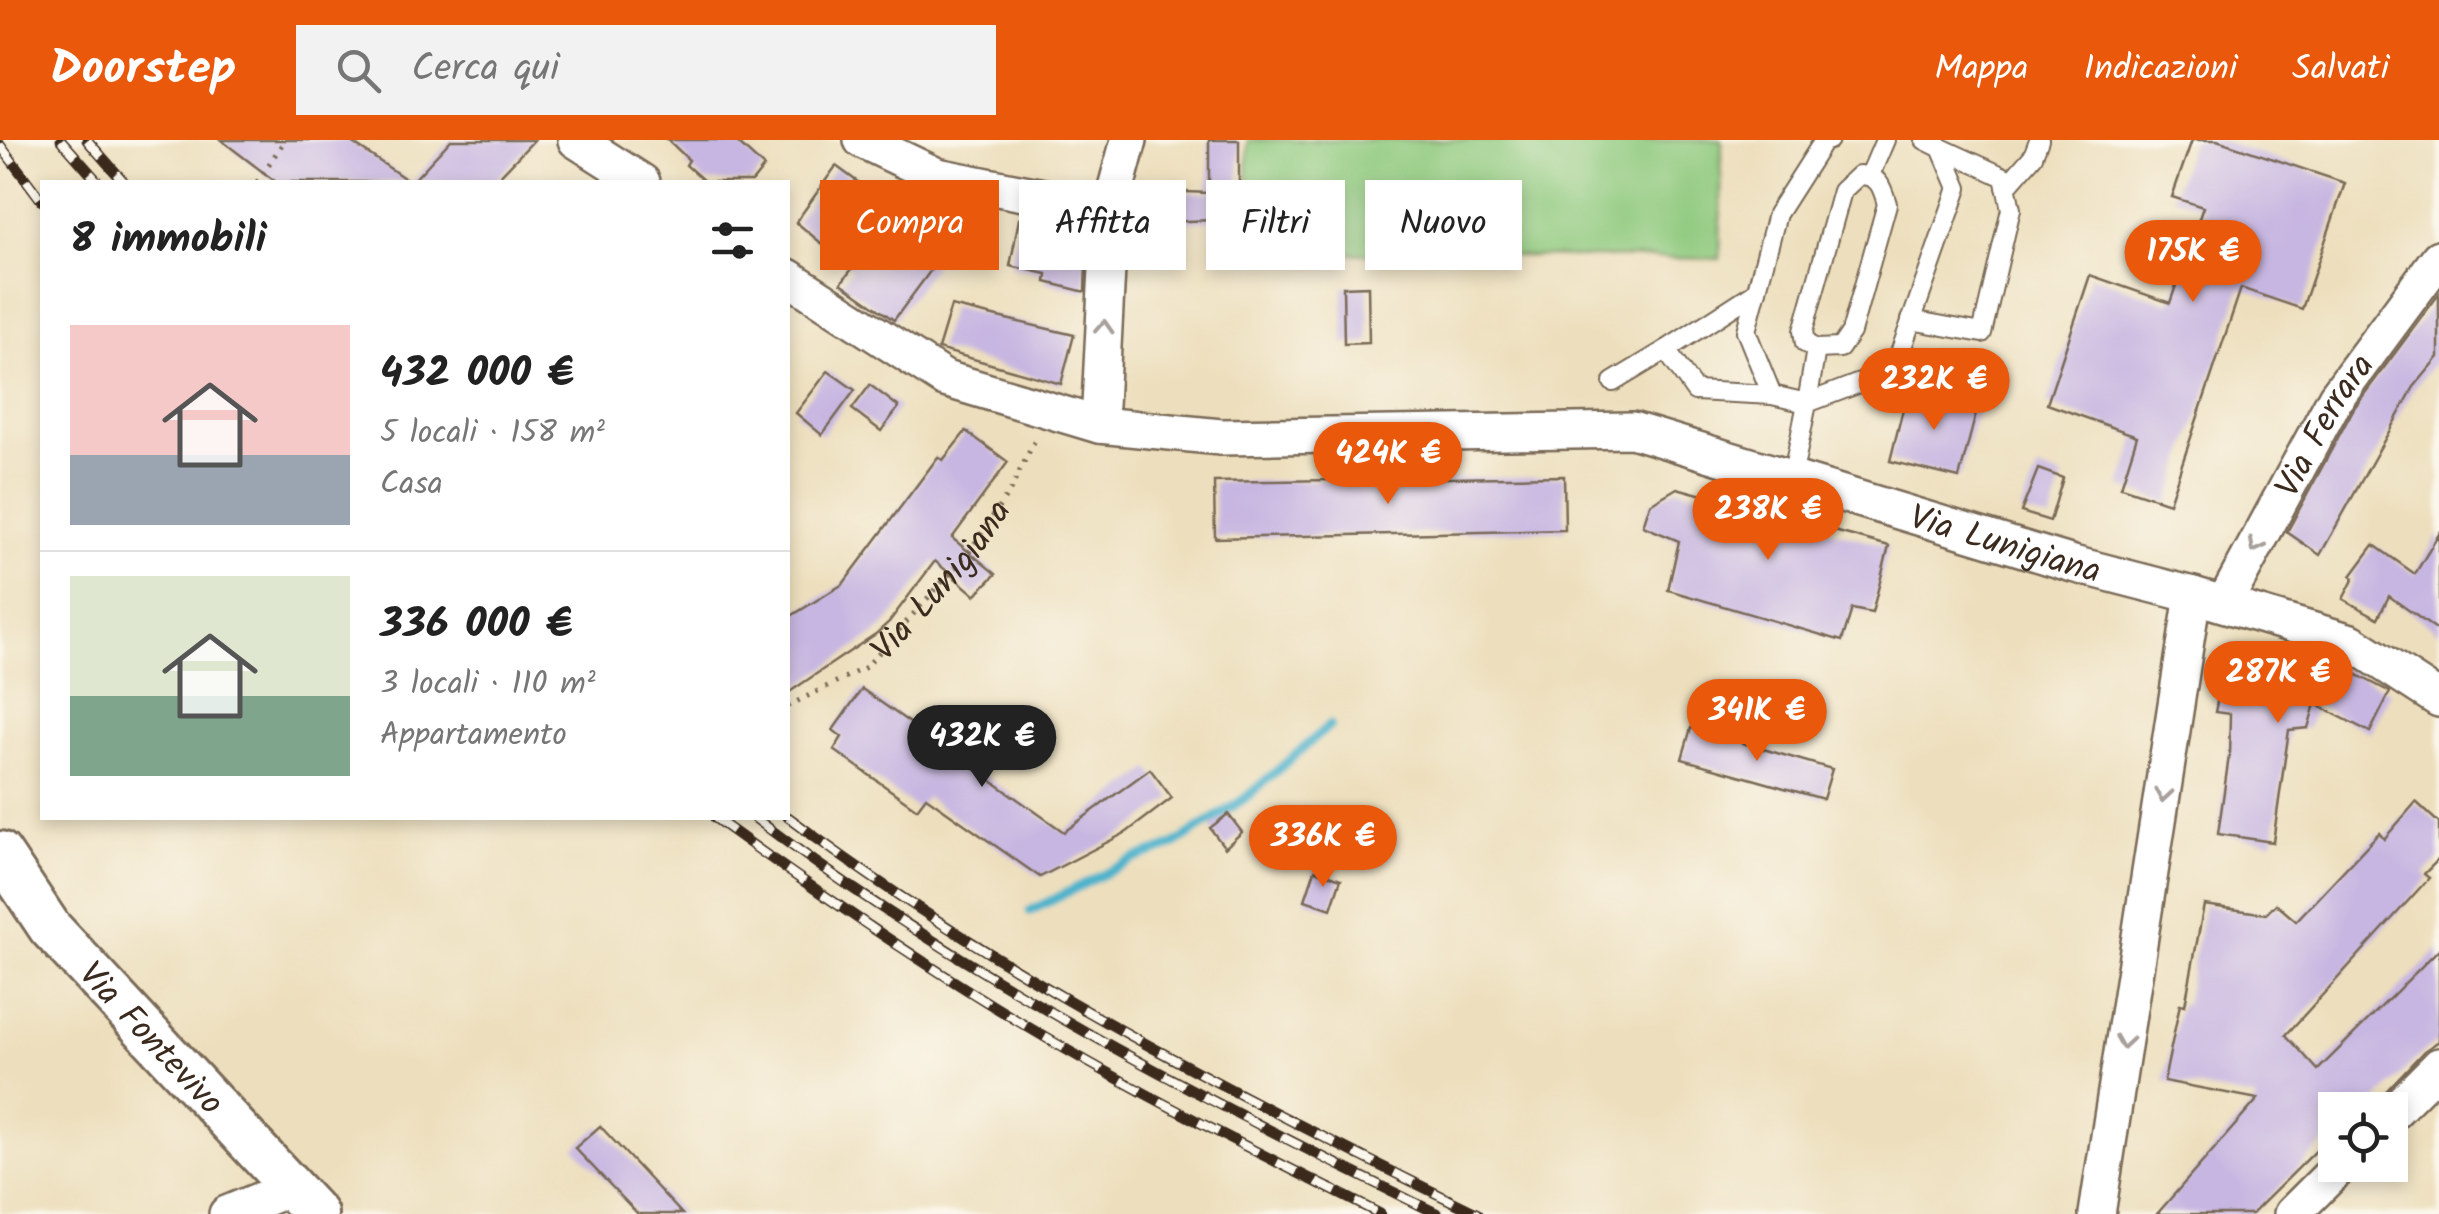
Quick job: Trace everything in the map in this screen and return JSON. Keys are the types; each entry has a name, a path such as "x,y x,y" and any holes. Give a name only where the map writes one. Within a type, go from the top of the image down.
{"street":[{"path":"576,140 639,180"},
{"path":"862,140 937,176 1019,192"},
{"path":"1118,180 1129,140"},
{"name":"Via Ferrara","path":"2209,600 2336,397 2439,258"},
{"path":"1100,425 1107,270"},
{"name":"Via Lunigiana","path":"790,278 945,379 1100,425 1221,437 1632,430 2073,564 2351,642 2439,698"},
{"path":"2097,1214 2209,600"},
{"name":"Via Fontevivo","path":"0,853 50,928 304,1200"},
{"path":"2408,1098 2439,1066"},
{"path":"2292,1214 2323,1182"},
{"path":"227,1214 304,1200"}],"lane":[{"path":"1772,394 1746,330 1777,214 1823,142 1829,140"},
{"path":"1870,175 1885,140"},
{"path":"2006,187 2033,156 2038,140"},
{"path":"1666,350 1695,392 1772,394 1807,403 1894,370 1958,188 1933,144"},
{"path":"1911,320 1982,333 2011,209 2004,177 1933,144"},
{"path":"1870,175 1881,184 1887,204 1851,332 1840,348 1816,349 1805,343 1802,331 1842,190 1859,176 1870,175"},
{"path":"1614,382 1757,291"},
{"path":"1792,478 1816,349"}],"path":[{"path":"258,180 285,140"},
{"name":"Via Lunigiana","path":"790,705 866,668 917,612 969,552 1011,489 1050,410"}],"green space":[{"path":"1248,140 1722,140 1720,259 1522,256 1522,180 1365,180 1365,254 1345,253 1345,180 1247,180"}],"building":[{"path":"221,140 348,140 407,180 273,180"},
{"path":"451,140 534,140 496,180 414,180"},
{"path":"668,140 735,140 764,167 754,180 703,180 686,165 689,160"},
{"path":"1209,140 1239,140 1239,180 1209,180"},
{"path":"2192,140 2217,140 2345,183 2302,309 2241,288 2169,503 2121,487 2137,436 2047,404 2090,275 2170,303 2203,207 2172,197"},
{"path":"836,166 855,180 826,180"},
{"path":"820,188 820,242 796,222"},
{"path":"1186,192 1206,193 1206,220 1186,221"},
{"path":"1019,219 1019,268 1010,266"},
{"path":"851,270 931,270 894,320 841,283"},
{"path":"1028,270 1086,270 1085,292 1046,282 1047,274"},
{"path":"1368,286 1369,343 1344,344 1343,287"},
{"path":"2439,294 2439,357 2414,387 2320,555 2287,532 2354,408"},
{"path":"951,306 1074,335 1061,384 938,349"},
{"path":"828,371 855,390 822,435 796,413"},
{"path":"870,385 899,407 881,431 852,409"},
{"path":"1908,389 1978,406 1959,478 1890,461"},
{"path":"966,431 1008,462 952,538 996,574 975,595 935,561 877,633 790,692 790,617 843,584 938,457 943,460"},
{"path":"2038,469 2063,478 2050,521 2021,512"},
{"path":"1564,476 1565,530 1215,538 1214,482"},
{"path":"1677,488 1889,546 1872,613 1852,609 1842,641 1668,590 1679,541 1643,526 1650,504"},
{"path":"2439,534 2439,632 2389,596 2378,618 2343,599 2354,578 2351,576 2374,545 2415,574"},
{"path":"2229,644 2342,667 2390,692 2370,732 2315,704 2308,728 2289,730 2273,842 2218,834 2229,756 2230,714 2215,712"},
{"path":"862,689 1064,832 1150,769 1172,798 1127,832 1040,877 926,797 917,809 834,750 842,737 833,730"},
{"path":"1691,728 1832,769 1823,799 1682,759"},
{"path":"2416,802 2439,823 2439,859 2424,874 2429,878 2286,1035 2318,1070 2439,949 2439,1041 2424,1051 2385,1092 2318,1092 2318,1149 2252,1214 2157,1214 2258,1099 2164,1081 2180,1004 2185,1005 2204,905 2266,914 2276,904 2296,921 2379,833 2384,839"},
{"path":"1228,814 1242,832 1225,848 1210,828"},
{"path":"1315,870 1341,879 1331,909 1305,900"},
{"path":"600,1126 682,1214 638,1214 575,1148"}],"waterway":[{"path":"1030,911 1134,859 1172,846 1244,799 1330,725"}],"railway":[{"path":"61,140 96,180"},
{"path":"87,140 122,180"},
{"path":"0,145 40,198"},
{"path":"790,818 952,930 1037,982 1211,1079 1478,1214"},
{"path":"718,820 899,946 1041,1035 1380,1214"},
{"path":"758,820 917,931 1087,1033 1438,1214"}]}
